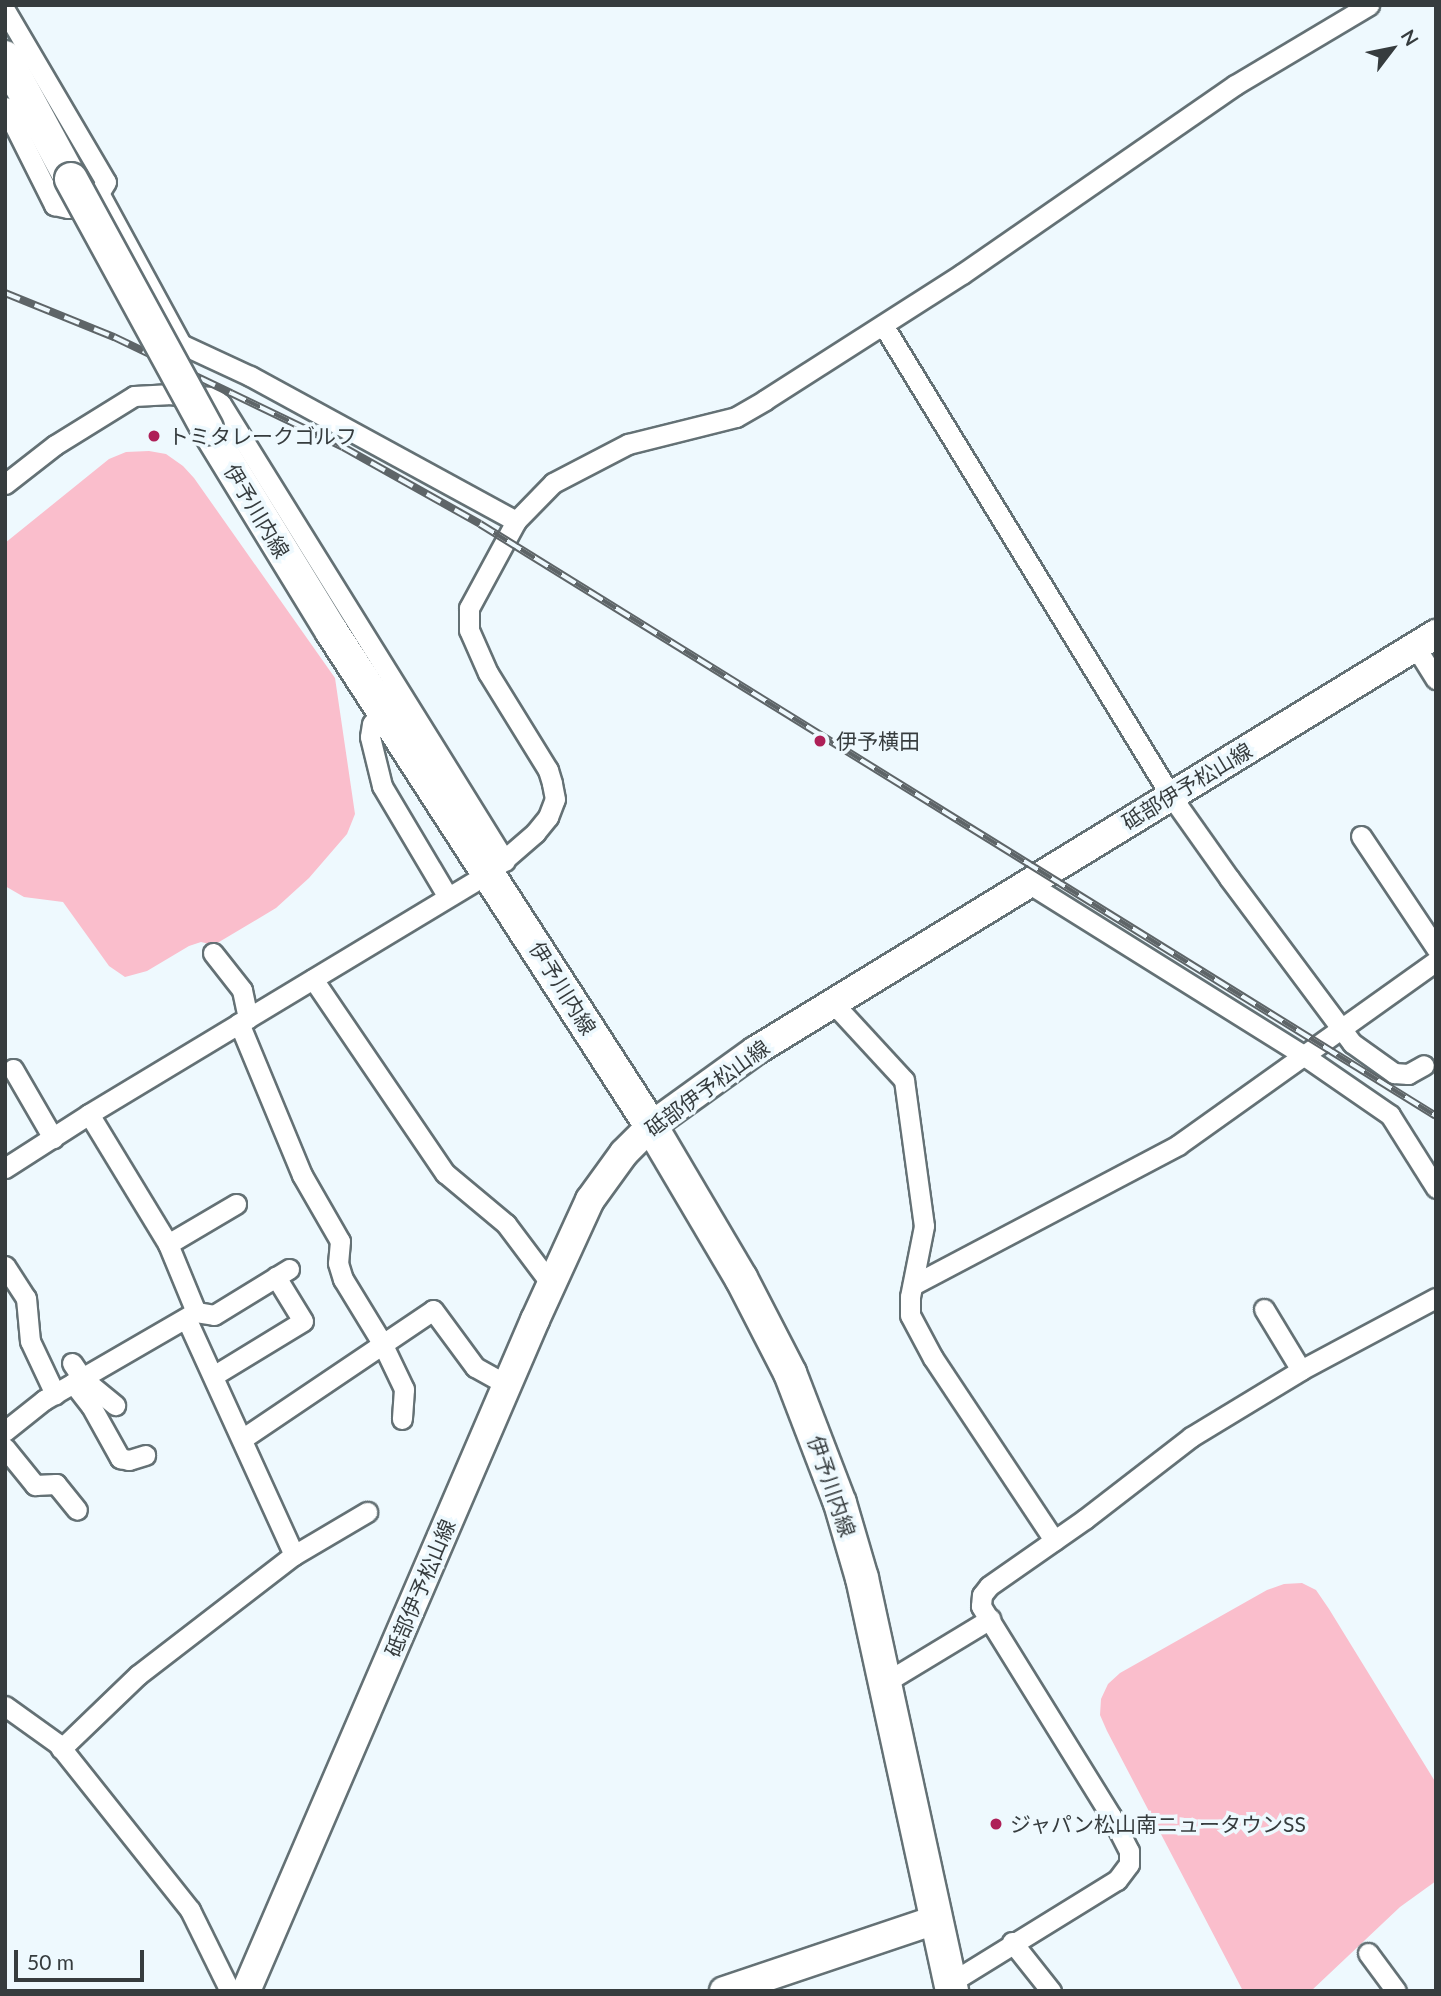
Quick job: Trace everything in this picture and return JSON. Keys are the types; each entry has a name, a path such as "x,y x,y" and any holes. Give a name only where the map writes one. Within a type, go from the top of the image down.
{"main road":[{"name":"伊予川内線","path":"5,57 207,428 271,536 384,710 497,866 734,1267 790,1373 840,1503 863,1578 951,1987"},
{"name":"砥部伊予松山線","path":"246,1991 551,1284 590,1200 608,1173 651,1126 755,1052 832,1002 1425,640"},
{"path":"724,1991 935,1920"}],"street":[{"path":"5,1168 497,866 535,833 548,817 555,799 548,770 488,673 469,629 468,608 516,521 535,499 572,471 628,444 736,417 962,274 1235,85 1369,5"},
{"path":"5,10 106,182 99,193 68,208 54,205 5,107"},
{"path":"99,193 181,344 250,376 516,521"},
{"path":"883,325 1171,796 1229,878 1362,1054 1394,1073 1408,1074 1424,1065"},
{"path":"5,485 55,444 134,396 167,394 212,397 221,404 497,866"},
{"path":"1425,640 1436,679"},
{"path":"384,710 372,724 370,737 382,786 448,897"},
{"path":"1362,835 1436,948"},
{"path":"1028,883 1303,1055 1390,1115 1436,1188"},
{"path":"213,953 242,990 244,1020 302,1175 340,1241 338,1264 343,1279 383,1343 404,1389 402,1419"},
{"path":"913,1285 1178,1145 1436,961"},
{"path":"313,979 445,1173 506,1224 551,1284"},
{"path":"832,1002 904,1080 925,1226 910,1315 918,1333 1054,1540"},
{"path":"13,1069 53,1138"},
{"path":"89,1114 169,1244 213,1376 294,1555"},
{"path":"169,1244 236,1204"},
{"path":"5,1266 26,1298 30,1341 55,1394"},
{"path":"5,1431 76,1375 191,1315 214,1315 282,1273 303,1321 213,1376"},
{"path":"951,1987 1012,1942 1116,1880 1129,1864 1129,1851 1111,1816 981,1606 982,1595 989,1586 1191,1437 1301,1370 1436,1298"},
{"path":"242,1439 433,1310 475,1367 507,1385"},
{"path":"1264,1310 1301,1370"},
{"path":"76,1375 115,1405"},
{"path":"76,1375 120,1458 129,1461 145,1455"},
{"path":"5,1448 35,1485 56,1484 77,1510"},
{"path":"61,1749 138,1675 294,1555 367,1512"},
{"path":"886,1682 990,1619"},
{"path":"5,1706 61,1749 190,1910 230,1991"},
{"path":"1012,1942 1051,1991"},
{"path":"1368,1953 1396,1991"}],"shaded area":[{"path":"149,451 166,454 194,478 335,678 355,814 347,834 309,878 276,908 214,945 201,942 189,946 147,971 125,977 109,966 63,902 24,897 5,886 5,543 109,459 126,452"},
{"path":"1302,1583 1316,1590 1329,1609 1436,1783 1436,1881 1400,1907 1311,1991 1243,1991 1107,1731 1100,1715 1101,1699 1108,1684 1120,1673 1267,1590 1284,1584"}],"railway":[{"path":"5,293 114,337 343,447 480,524 1436,1116"}],"place":[{"name":"トミタレークゴルフ","path":"154,436"},
{"name":"伊予横田","path":"820,741"},
{"name":"ジャパン松山南ニュータウンSS","path":"996,1824"}]}
